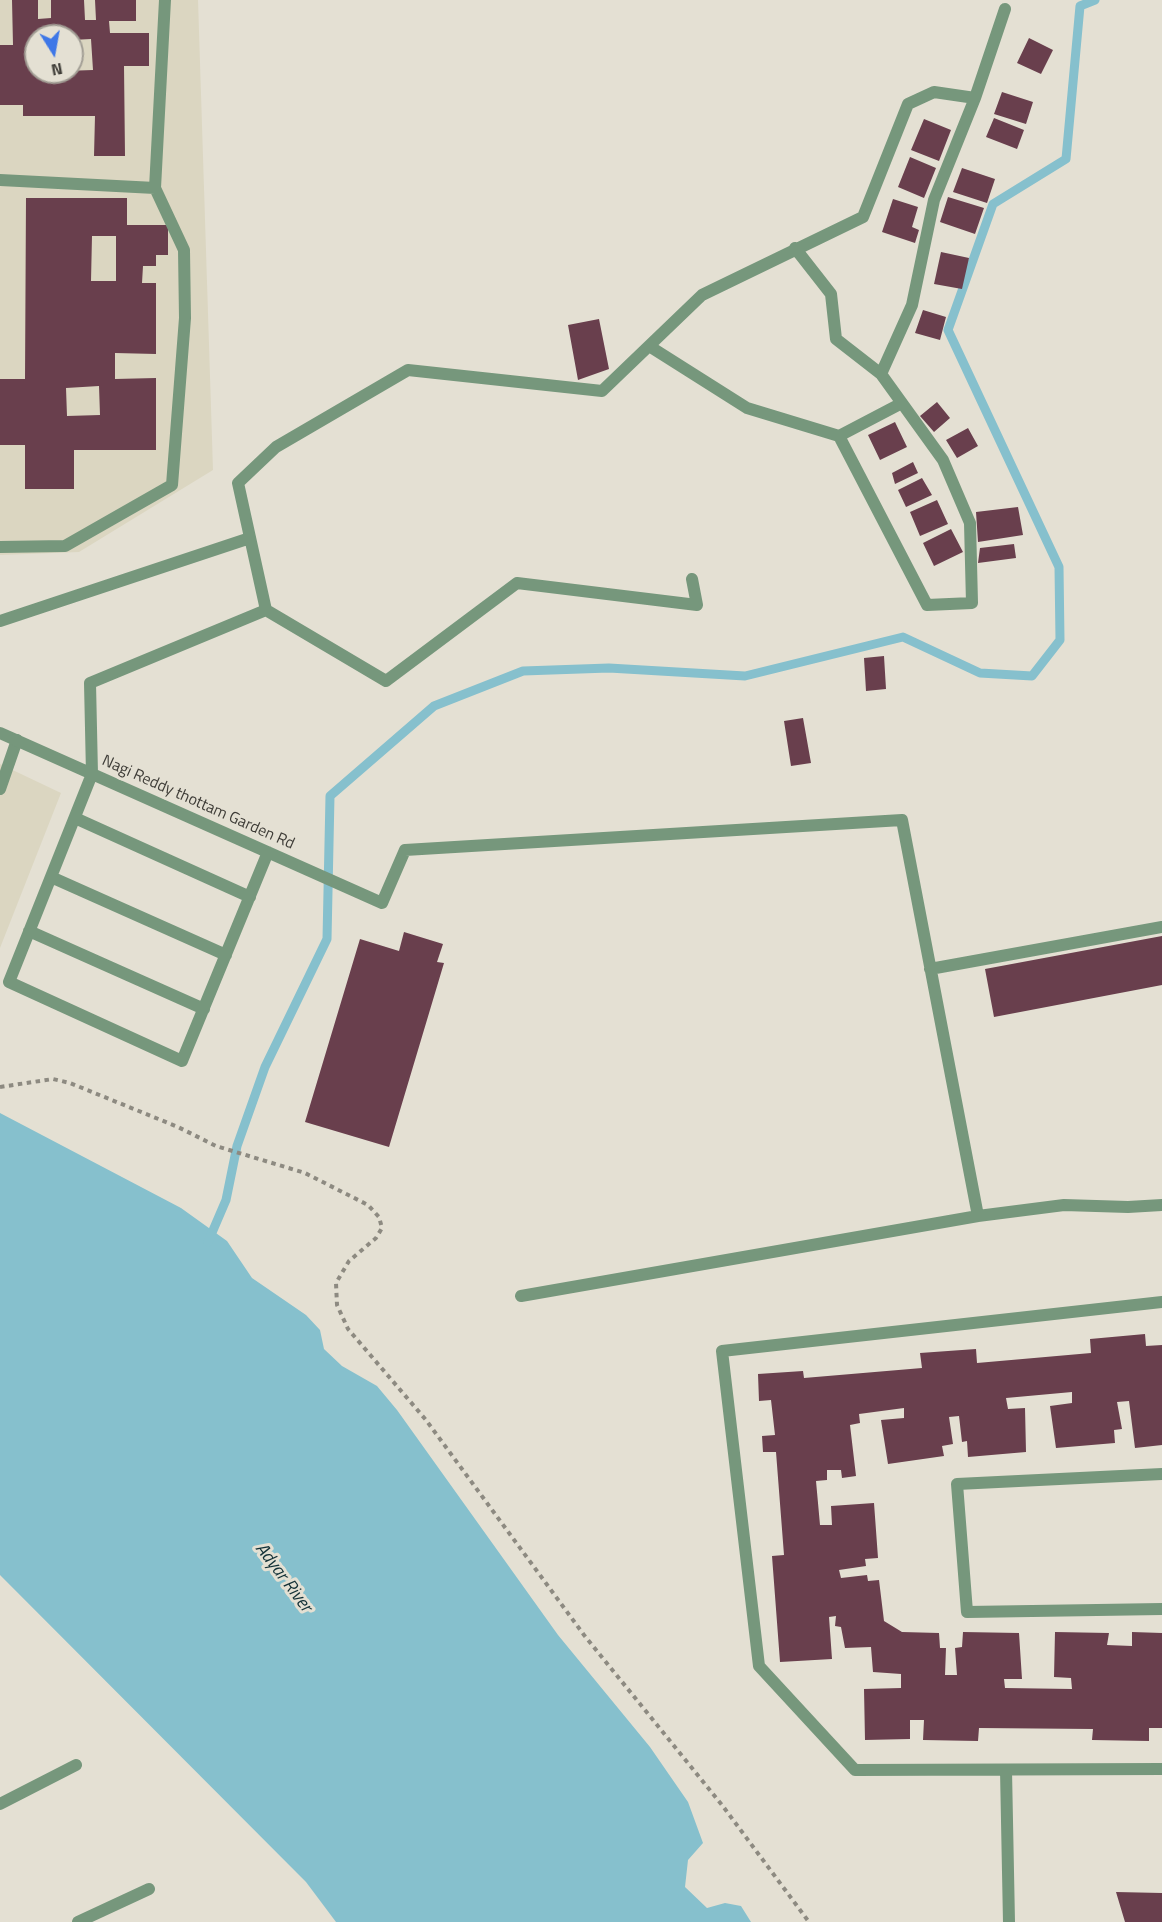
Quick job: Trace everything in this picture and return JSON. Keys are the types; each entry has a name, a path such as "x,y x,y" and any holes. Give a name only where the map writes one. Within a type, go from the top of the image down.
{"street":[{"path":"0,547 65,546 172,485 185,318 184,250 155,188 165,0"},
{"path":"881,374 912,305 934,200 975,98 1005,9"},
{"path":"692,579 697,605 517,583 386,681 266,610 238,483 276,447 408,370 602,391 702,296 795,248 863,217 908,104 934,92 975,98"},
{"path":"0,180 155,188"},
{"path":"795,248 831,294 837,339 881,374 943,460 970,523 972,603 927,605 839,436"},
{"path":"649,346 747,408 839,436 902,403"},
{"path":"0,621 250,538"},
{"path":"266,610 90,683 93,774 9,982 182,1061 268,852"},
{"name":"Nagi Reddy thottam Garden Rd","path":"0,733 382,903 405,850 902,820 930,969"},
{"path":"0,789 16,740"},
{"path":"75,818 250,897"},
{"path":"51,877 226,955"},
{"path":"978,1216 930,969 1162,927"},
{"path":"29,932 204,1009"},
{"path":"521,1296 978,1216 1064,1205 1128,1207 1162,1204"},
{"path":"1162,1302 722,1351 759,1666 855,1770 1162,1769"},
{"path":"1162,1474 957,1484 968,1612 1162,1609"},
{"path":"0,1804 76,1766"},
{"path":"1006,1770 1009,1922"},
{"path":"78,1922 149,1889"}],"path":[{"path":"0,1087 53,1079 70,1083 178,1127 216,1146 305,1173 368,1205 379,1217 382,1228 376,1238 349,1261 336,1283 337,1305 348,1329 426,1419 584,1635 722,1805 809,1922"}],"shaded area":[{"path":"0,0 198,0 213,470 79,552 0,555"},
{"path":"0,764 61,793 0,948"}],"water":[{"name":"Adyar River","path":"0,1113 181,1208 227,1241 252,1278 306,1315 320,1330 324,1349 342,1366 377,1386 397,1410 558,1635 650,1747 688,1802 703,1843 688,1860 685,1887 707,1908 725,1903 741,1906 751,1922 336,1922 306,1882 0,1575"}],"building":[{"path":"12,0 38,0 38,19 51,18 51,0 84,0 85,20 96,20 95,0 136,0 136,21 109,21 110,33 149,33 149,66 124,66 125,156 94,156 95,116 23,116 23,105 0,105 0,45 13,45"},
{"path":"1029,38 1053,50 1041,74 1017,63"},
{"path":"1002,92 1033,102 1026,124 994,114"},
{"path":"994,118 1024,130 1017,149 986,137"},
{"path":"924,119 951,130 939,161 911,150"},
{"path":"910,157 936,168 924,198 898,187"},
{"path":"962,168 995,179 987,203 953,192"},
{"path":"948,197 984,208 975,234 940,222"},
{"path":"26,198 127,198 127,225 168,225 168,255 156,255 156,266 143,266 142,283 156,283 156,354 115,353 115,379 156,378 156,450 74,450 74,489 25,489 25,445 0,445 0,379 25,379","holes":["92,236 116,236 116,281 91,281","99,386 100,415 67,416 66,388"]},
{"path":"893,199 918,207 912,227 919,230 915,243 882,232"},
{"path":"941,252 969,258 962,289 934,284"},
{"path":"923,310 946,317 940,340 915,333"},
{"path":"599,319 609,369 578,380 568,325"},
{"path":"937,402 950,418 934,432 920,416"},
{"path":"895,422 907,447 880,460 868,435"},
{"path":"968,428 978,446 957,458 946,440"},
{"path":"913,462 918,473 895,484 892,473"},
{"path":"922,478 932,495 906,507 898,490"},
{"path":"937,500 948,524 920,536 910,512"},
{"path":"1018,507 1023,535 978,542 976,512"},
{"path":"951,529 963,552 934,566 923,543"},
{"path":"1014,544 1016,558 978,563 980,548"},
{"path":"884,656 886,689 866,691 864,658"},
{"path":"803,718 811,763 791,766 784,721"},
{"path":"404,932 443,944 437,962 444,963 389,1147 305,1122 360,939 399,951"},
{"path":"1162,936 1162,985 994,1017 985,969"},
{"path":"1145,1334 1146,1346 1162,1345 1162,1445 1135,1448 1129,1401 1117,1402 1122,1429 1114,1430 1115,1443 1056,1448 1050,1406 1072,1403 1072,1392 1006,1398 1008,1409 1025,1408 1026,1452 968,1457 967,1441 962,1442 959,1416 949,1417 953,1444 942,1446 944,1456 888,1464 881,1420 904,1418 904,1408 859,1414 860,1423 850,1425 856,1476 842,1478 841,1470 827,1470 827,1480 816,1481 820,1525 832,1525 831,1506 874,1503 878,1558 865,1559 866,1566 839,1570 841,1578 867,1575 868,1581 879,1580 884,1621 902,1632 939,1633 940,1648 946,1648 945,1675 957,1675 955,1648 962,1647 963,1632 1019,1633 1022,1679 1004,1679 1005,1688 1072,1689 1071,1678 1054,1677 1055,1632 1109,1633 1107,1645 1132,1646 1132,1632 1162,1633 1162,1728 1149,1728 1149,1741 1092,1740 1093,1729 979,1728 978,1741 923,1740 924,1720 910,1720 910,1739 865,1740 864,1689 901,1688 901,1674 873,1672 871,1647 845,1648 841,1627 835,1626 836,1616 829,1617 832,1659 780,1662 772,1556 784,1555 776,1452 763,1452 762,1436 775,1435 771,1400 759,1401 758,1374 803,1371 804,1378 922,1368 920,1353 976,1349 977,1363 1091,1353 1090,1339"},
{"path":"1116,1892 1162,1893 1162,1922 1125,1922"}],"waterway":[{"path":"208,1242 226,1200 237,1146 265,1067 327,939 330,796 434,706 523,671 609,668 745,676 903,637 980,673 1032,676 1060,640 1059,567 948,330 993,204 1066,159 1080,6 1095,0"}]}
